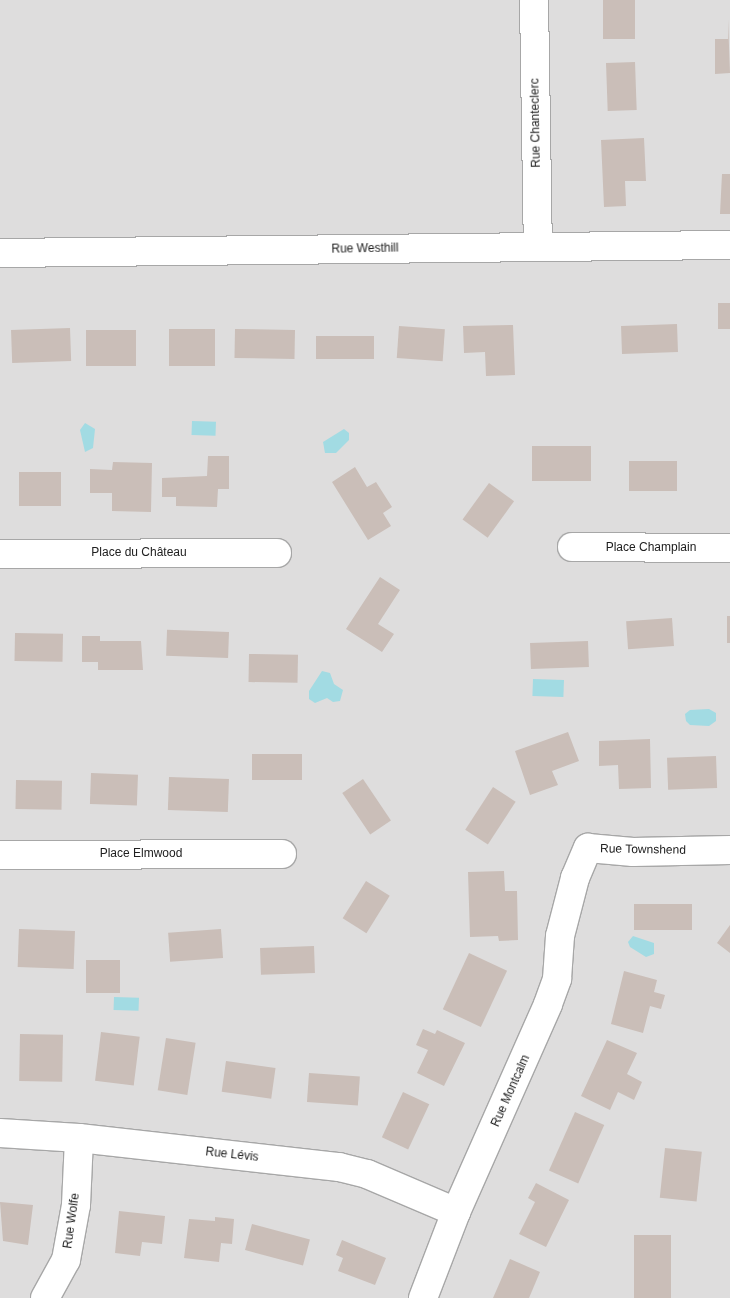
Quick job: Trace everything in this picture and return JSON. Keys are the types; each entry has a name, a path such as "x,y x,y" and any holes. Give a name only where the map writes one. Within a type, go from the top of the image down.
{"street":[{"name":"Rue Chanteclerc","path":"534,0 538,247"},
{"name":"Rue Westhill","path":"0,253 730,246"},
{"name":"Place Champlain","path":"572,547 730,548"},
{"name":"Place du Château","path":"0,554 277,553"},
{"name":"Rue Townshend","path":"574,878 588,848 633,852 730,850"},
{"name":"Place Elmwood","path":"0,855 282,854"},
{"name":"Rue Montcalm","path":"423,1298 456,1212 548,1004 557,979 560,936 574,878"},
{"name":"Rue Lévis","path":"0,1133 79,1138 340,1167 367,1174 456,1212"},
{"name":"Rue Wolfe","path":"45,1298 66,1260 76,1205 79,1138"}],"shaded area":[{"path":"0,0 730,0 730,1298 0,1298"}],"water":[{"path":"192,421 216,422 215,436 192,435"},
{"path":"85,423 95,429 93,448 85,452 80,430"},
{"path":"344,429 349,433 349,440 336,453 325,453 323,442"},
{"path":"322,671 330,673 334,684 343,690 340,701 333,702 327,698 315,703 309,699 309,691"},
{"path":"533,679 564,680 563,697 532,696"},
{"path":"709,709 716,713 716,721 709,726 690,725 686,721 685,714 690,710"},
{"path":"633,936 654,943 654,954 646,957 630,947 628,942"},
{"path":"114,997 139,998 139,1011 114,1010"}],"building":[{"path":"603,0 635,0 635,39 603,39"},
{"path":"728,19 730,73 715,74 715,39 728,39"},
{"path":"635,62 637,110 608,111 606,63"},
{"path":"644,138 646,181 625,181 626,206 604,207 601,140"},
{"path":"722,174 730,174 730,214 720,214"},
{"path":"718,303 730,303 730,329 718,329"},
{"path":"677,324 678,352 622,354 621,326"},
{"path":"513,325 515,375 486,376 485,352 464,353 463,326"},
{"path":"399,326 445,329 443,361 397,358"},
{"path":"70,328 71,361 12,363 11,330"},
{"path":"169,329 215,329 215,366 169,366"},
{"path":"235,329 295,330 294,359 234,358"},
{"path":"86,330 136,330 136,366 86,366"},
{"path":"316,336 374,336 374,359 316,359"},
{"path":"532,446 591,446 591,481 532,481"},
{"path":"208,456 229,456 229,489 218,489 217,507 176,506 176,497 162,497 162,478 207,476"},
{"path":"629,461 677,461 677,491 629,491"},
{"path":"113,462 152,463 151,512 112,511 112,493 90,493 90,469 112,470"},
{"path":"355,467 367,487 376,482 392,507 383,513 391,526 368,540 332,482"},
{"path":"19,472 61,472 61,506 19,506"},
{"path":"489,483 514,501 488,538 463,519"},
{"path":"380,577 400,590 378,624 394,634 382,652 346,629"},
{"path":"727,616 730,616 730,643 727,643"},
{"path":"672,618 674,646 628,649 626,621"},
{"path":"167,630 229,632 228,658 166,656"},
{"path":"15,633 63,634 63,662 15,661"},
{"path":"82,636 100,636 100,641 141,641 143,670 98,670 98,662 82,662"},
{"path":"588,641 589,667 531,669 530,643"},
{"path":"249,654 298,655 298,683 249,682"},
{"path":"568,732 579,761 552,771 558,785 530,795 515,751"},
{"path":"650,739 651,788 619,789 618,765 599,766 599,741"},
{"path":"252,754 302,754 302,780 252,780"},
{"path":"716,756 717,788 668,790 667,758"},
{"path":"91,773 138,775 137,806 90,804"},
{"path":"169,777 229,779 228,812 168,810"},
{"path":"363,779 391,820 370,834 342,793"},
{"path":"16,780 62,781 61,810 15,809"},
{"path":"493,787 516,802 488,844 465,830"},
{"path":"504,871 505,891 517,891 518,940 499,941 498,936 470,937 468,872"},
{"path":"366,881 390,896 366,933 343,918"},
{"path":"634,904 692,904 692,930 634,930"},
{"path":"730,925 730,953 717,943"},
{"path":"19,929 75,931 74,969 18,967"},
{"path":"221,929 223,958 170,962 168,933"},
{"path":"314,946 315,973 261,975 260,948"},
{"path":"469,953 507,971 481,1027 443,1009"},
{"path":"86,960 120,960 120,993 86,993"},
{"path":"624,971 657,980 654,992 665,995 661,1009 650,1006 643,1033 611,1024"},
{"path":"423,1029 435,1034 437,1030 465,1043 444,1086 417,1073 428,1050 416,1045"},
{"path":"101,1032 140,1037 134,1085 95,1081"},
{"path":"20,1034 63,1035 62,1082 19,1081"},
{"path":"166,1038 196,1043 187,1095 158,1090"},
{"path":"607,1040 637,1053 627,1074 642,1082 634,1100 618,1092 610,1110 581,1096"},
{"path":"226,1061 276,1068 271,1099 222,1092"},
{"path":"309,1073 360,1077 358,1105 307,1102"},
{"path":"403,1092 429,1104 408,1150 382,1137"},
{"path":"575,1112 604,1125 578,1183 549,1170"},
{"path":"665,1148 702,1152 697,1202 660,1198"},
{"path":"536,1183 569,1200 546,1247 519,1234 535,1202 528,1198"},
{"path":"0,1202 33,1205 28,1245 3,1241"},
{"path":"119,1211 165,1216 162,1244 142,1242 140,1256 115,1253"},
{"path":"215,1217 234,1219 232,1244 221,1243 219,1262 184,1258 189,1219 215,1221"},
{"path":"252,1224 310,1240 303,1266 245,1250"},
{"path":"634,1235 671,1235 671,1298 634,1298"},
{"path":"342,1240 386,1258 375,1285 338,1271 343,1258 336,1255"},
{"path":"510,1259 540,1272 529,1298 493,1298"}]}
